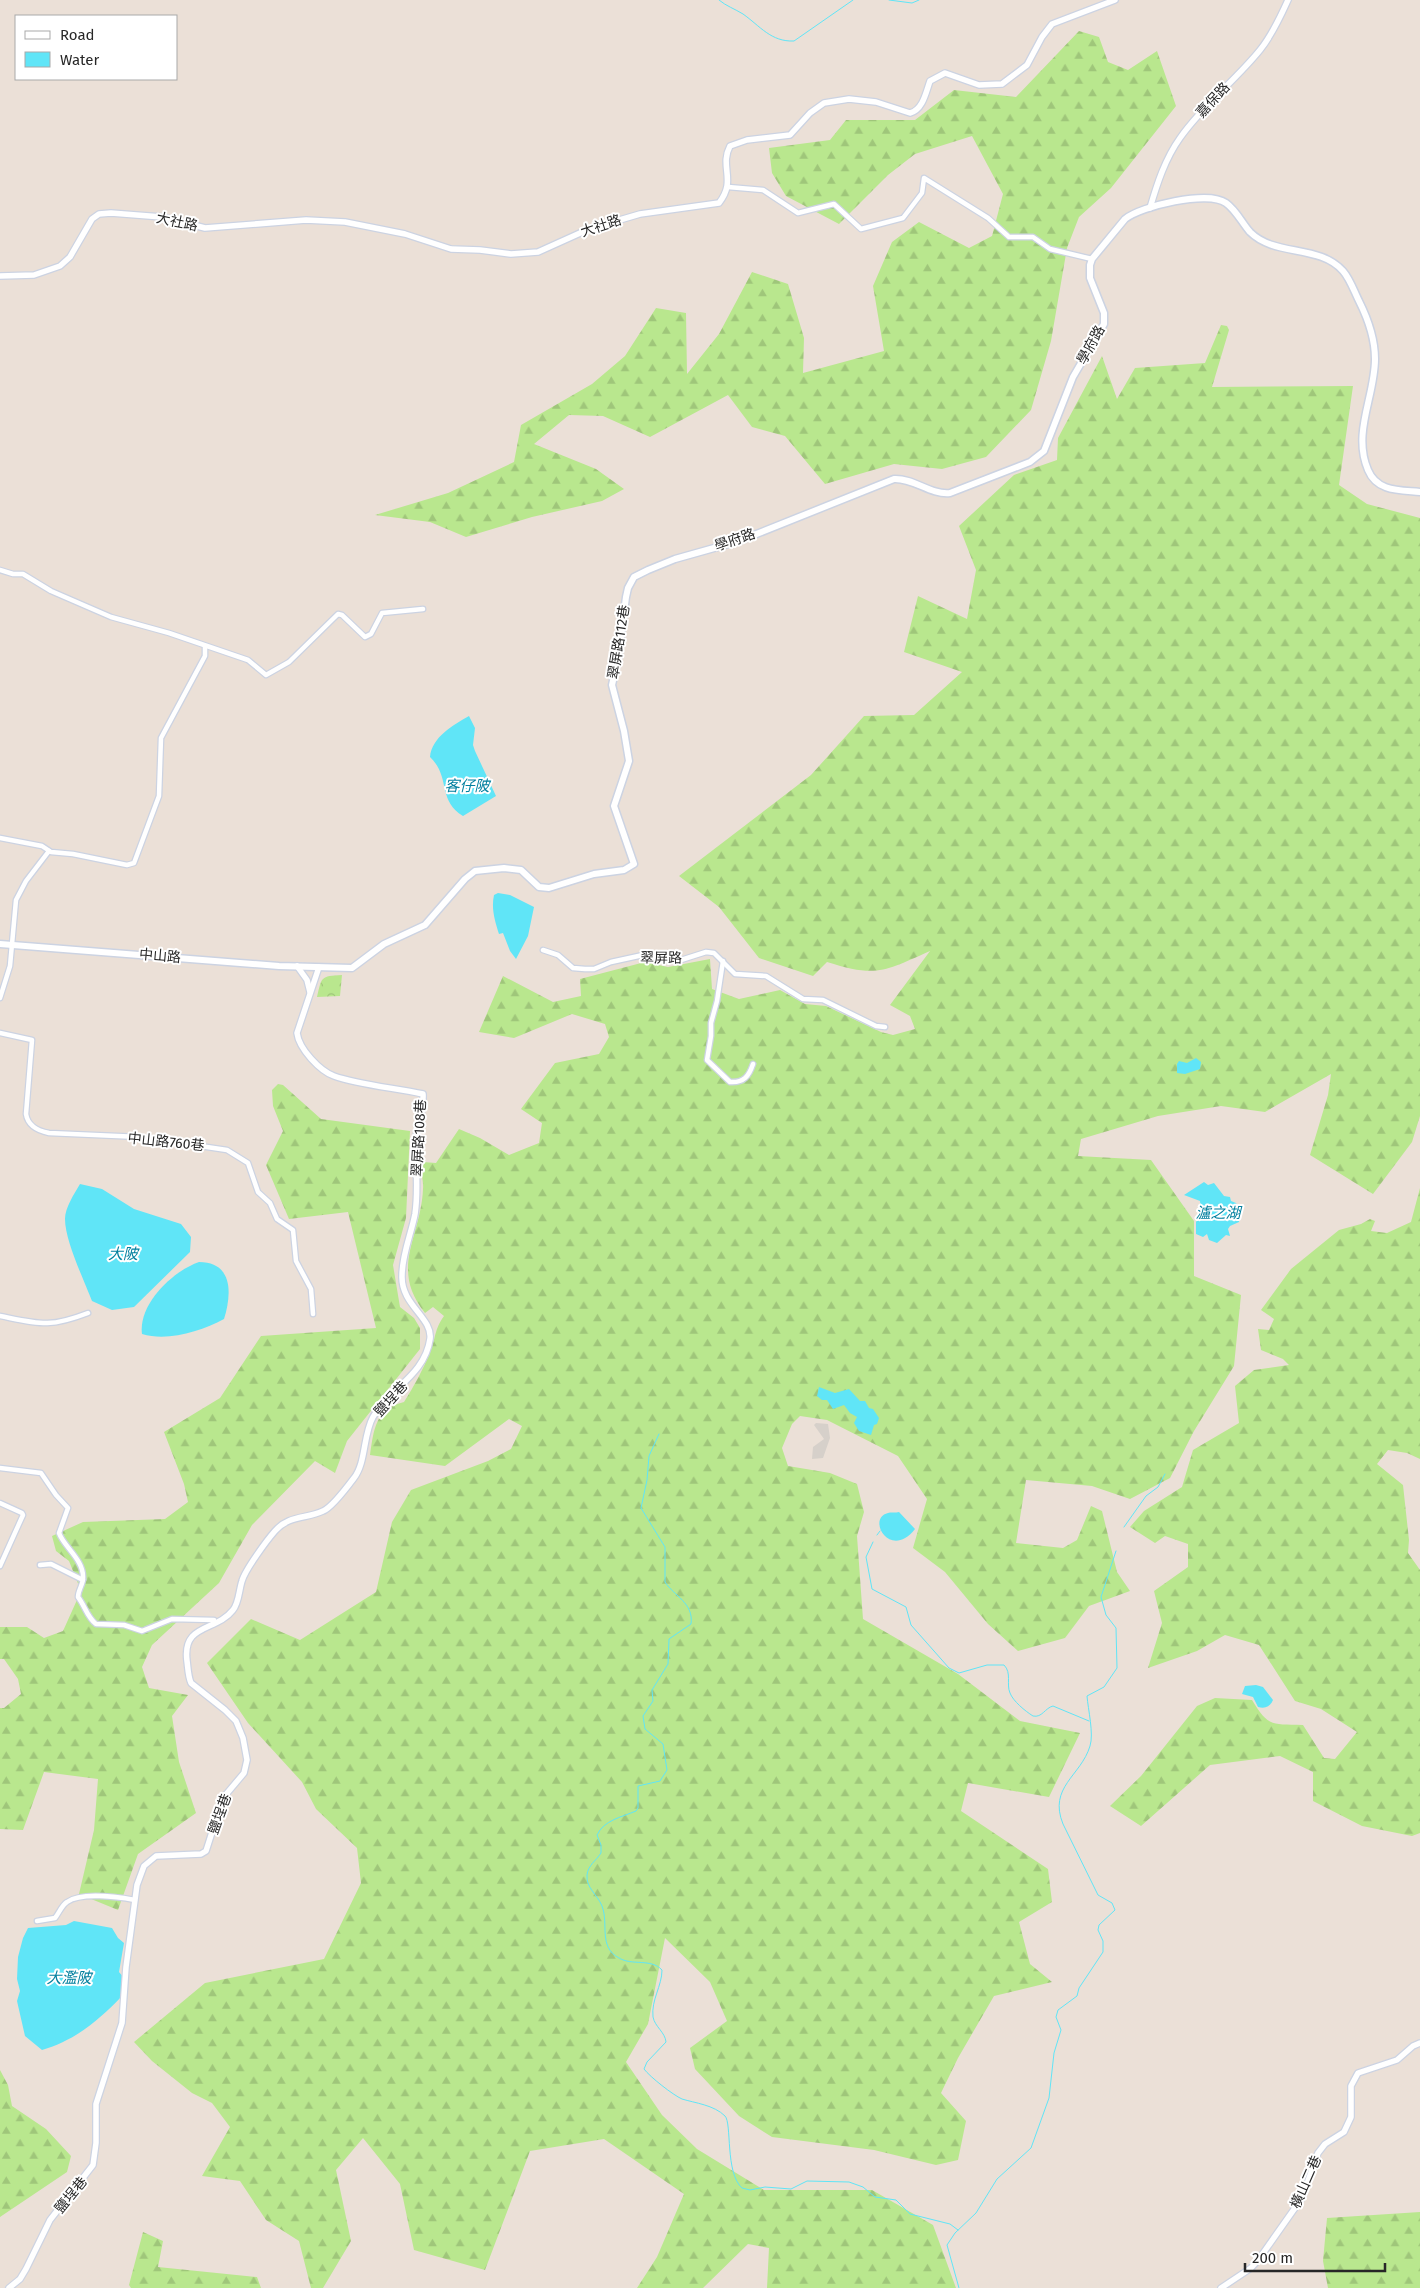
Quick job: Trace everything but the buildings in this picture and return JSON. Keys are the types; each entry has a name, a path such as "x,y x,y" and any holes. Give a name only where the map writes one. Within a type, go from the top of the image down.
{"main road":[{"path":"1092,259 1130,215 1150,208 1196,198 1220,200 1226,203 1244,226 1260,240 1316,255 1334,264 1344,272 1368,318 1374,349 1374,370 1362,440 1367,469 1374,480 1384,487 1420,492"},
{"name":"學府路","path":"628,588 634,577 648,570 675,559 739,540 894,479 904,479 940,494 950,494 1035,459 1048,444 1073,377 1104,324 1104,313 1090,278 1092,259"},
{"name":"翠屏路112巷","path":"319,967 355,966 384,944 420,928 474,871 504,868 521,870 535,884 544,888 594,874 624,870 634,864 614,806 629,761 624,731 612,685 628,588"},
{"name":"中山路","path":"0,944 319,967"}],"street":[{"path":"1092,259 1050,249 1033,237 1009,237 988,218 924,178 922,193 902,218 861,229 834,204 798,213 763,190 728,186 727,152 730,146 736,143 790,135 810,113 824,103 849,99 876,102 902,111 916,112 921,106 930,81 945,74 979,85 1002,84 1027,65 1042,37 1052,24 1115,0"},
{"name":"嘉保路","path":"1150,208 1166,162 1179,139 1209,103 1261,49 1288,0"},
{"name":"大社路","path":"0,276 34,275 60,266 70,256 92,219 99,214 111,213 162,217 205,228 306,220 345,222 405,234 451,249 511,254 538,252 589,228 640,214 714,205 719,203 726,193 728,186"},
{"path":"0,570 13,574 22,574 51,591 111,617 253,662 266,675 289,662 338,614 342,615 365,637 371,634 382,613 423,609"},
{"path":"0,838 42,846 49,851 73,854 127,866 134,863 159,796 161,738 205,656 205,646"},
{"path":"0,998 10,966 17,894 49,851"},
{"name":"翠屏路","path":"542,950 558,955 573,968 585,970 594,969 611,962 643,956 681,960 706,952 714,954 723,961 734,974 766,976 804,999 824,1000 876,1026 884,1027"},
{"path":"723,961 717,1001 711,1023 707,1060 730,1082 749,1075 753,1064"},
{"path":"297,966 308,980 310,994"},
{"name":"翠屏路108巷","path":"319,967 297,1033 299,1040 312,1060 334,1076 423,1094 415,1158 417,1190 415,1212 403,1260 402,1279 404,1294 412,1306"},
{"name":"中山路760巷","path":"0,1033 32,1040 26,1114 28,1122 37,1129 50,1133 140,1137 222,1148 244,1159 250,1168 258,1192 270,1203 277,1219 293,1230 296,1261 310,1286 313,1314"},
{"name":"鹽埕巷","path":"9,2288 20,2279 50,2220 93,2166 96,2144 96,2104 122,2023 126,1968 140,1872 150,1860 163,1854 188,1855 206,1851 223,1798 246,1770 247,1760 244,1744 236,1721 225,1710 193,1687 189,1680 186,1652 187,1642 195,1633 214,1624 234,1608 243,1578 276,1529 292,1519 326,1509 354,1478 360,1465 366,1432 373,1417 383,1404 414,1373 430,1340 430,1330 412,1306"},
{"path":"0,1316 44,1325 66,1322 88,1313"},
{"path":"0,1468 36,1472 46,1477 54,1492 68,1508 59,1533 74,1555 82,1572 83,1580 78,1597 85,1605 89,1618 96,1624 124,1625 142,1631 172,1619 214,1620 214,1624"},
{"path":"0,1503 22,1513 23,1516 0,1566"},
{"path":"40,1565 51,1564 83,1580"},
{"path":"37,1921 55,1918 66,1902 72,1900 106,1895 135,1900"},
{"name":"橫山二巷","path":"1221,2288 1251,2268 1302,2198 1318,2153 1326,2144 1344,2132 1350,2117 1351,2086 1358,2073 1364,2069 1391,2063 1420,2043"}],"green space":[{"path":"1079,31 1099,37 1108,62 1128,70 1157,51 1176,106 1111,188 1079,217 1067,248 1051,341 1031,410 986,457 942,469 894,464 825,484 785,436 752,427 728,395 650,437 603,416 569,415 534,444 596,469 624,489 602,501 532,517 466,537 430,522 375,515 448,493 514,462 521,425 592,384 625,356 656,308 686,313 687,374 719,334 752,272 788,284 804,338 803,373 884,351 873,286 892,242 919,222 969,248 992,236 1003,194 972,136 915,154 888,175 839,224 786,196 772,173 769,148 830,140 846,120 915,120 954,90 1016,97"},
{"path":"1221,325 1227,326 1229,330 1212,387 1353,386 1339,485 1367,504 1420,518 1420,1116 1412,1142 1373,1194 1310,1155 1328,1095 1331,1074 1265,1112 1221,1106 1158,1116 1081,1139 1078,1156 1151,1160 1194,1221 1194,1276 1241,1295 1234,1366 1194,1431 1170,1478 1130,1499 1092,1486 1026,1480 1016,1543 1063,1548 1077,1540 1091,1506 1102,1511 1117,1572 1130,1591 1089,1606 1065,1638 1018,1651 988,1624 945,1572 913,1548 927,1499 898,1456 827,1420 800,1416 792,1424 782,1448 788,1466 830,1473 857,1484 864,1512 857,1536 863,1619 958,1674 1020,1721 1080,1733 1049,1797 968,1783 961,1811 1048,1869 1052,1902 1019,1922 1030,1964 1052,1982 994,1996 958,2058 941,2093 966,2121 958,2160 936,2165 874,2150 772,2137 739,2116 695,2069 690,2048 727,2021 710,1982 665,1938 648,2024 626,2062 662,2115 697,2149 764,2190 872,2190 933,2225 956,2288 767,2288 769,2248 748,2244 703,2288 637,2288 657,2257 684,2194 604,2139 530,2151 485,2270 414,2250 400,2184 363,2138 336,2170 351,2241 323,2288 311,2288 299,2241 266,2220 240,2181 202,2176 230,2127 212,2103 192,2093 152,2061 134,2042 205,1983 324,1959 361,1883 357,1848 316,1809 302,1782 248,1723 207,1663 251,1619 300,1640 376,1592 392,1522 411,1490 488,1461 511,1449 522,1426 509,1419 445,1466 370,1455 378,1421 387,1410 394,1405 404,1402 424,1365 438,1326 444,1316 433,1307 425,1313 414,1297 409,1281 410,1252 421,1206 423,1185 421,1169 423,1162 436,1163 459,1129 480,1138 509,1155 539,1143 542,1123 521,1109 555,1063 599,1054 609,1037 605,1024 572,1014 514,1038 479,1032 503,976 553,1002 581,996 580,979 645,962 668,967 710,959 712,989 739,999 780,990 805,1004 826,1006 881,1032 893,1035 915,1029 910,1016 890,1005 930,951 880,970 858,970 827,962 813,976 759,958 719,907 679,876 811,775 864,716 914,715 962,672 904,652 918,596 967,619 976,570 959,526 1014,475 1057,460 1058,438 1102,356 1117,399 1135,368 1205,363"},
{"path":"342,975 340,996 317,997 323,979"},
{"path":"278,1084 283,1085 321,1119 410,1131 406,1218 393,1265 400,1307 414,1318 420,1328 420,1349 347,1441 335,1473 315,1461 252,1525 219,1583 152,1645 142,1667 149,1688 188,1695 172,1716 179,1762 196,1813 138,1854 118,1910 79,1894 94,1830 98,1779 44,1772 23,1830 0,1829 0,1708 4,1708 21,1694 18,1679 4,1659 0,1659 0,1627 27,1627 44,1638 63,1631 81,1591 69,1561 56,1551 52,1536 83,1522 165,1519 188,1502 184,1484 164,1432 220,1398 261,1336 376,1328 348,1212 289,1219 266,1165 283,1131 273,1106 272,1090"},
{"path":"1420,1188 1420,1459 1407,1453 1388,1450 1377,1464 1403,1485 1409,1540 1408,1553 1420,1570 1420,1833 1412,1836 1362,1826 1313,1801 1313,1772 1280,1756 1210,1765 1141,1826 1110,1806 1141,1776 1197,1706 1215,1698 1252,1700 1263,1716 1272,1723 1303,1725 1324,1758 1335,1759 1357,1732 1321,1709 1295,1701 1259,1645 1225,1635 1197,1651 1148,1668 1162,1623 1154,1591 1188,1567 1188,1544 1165,1536 1155,1543 1130,1527 1144,1511 1182,1487 1193,1450 1239,1423 1235,1386 1254,1370 1289,1365 1283,1359 1261,1350 1258,1329 1269,1330 1274,1319 1261,1310 1291,1269 1339,1230 1361,1224 1370,1219 1375,1221 1371,1231 1387,1233 1411,1222"},
{"path":"0,2070 8,2085 12,2106 46,2129 71,2156 67,2172 0,2217"},
{"path":"1420,2212 1420,2288 1328,2288 1323,2261 1327,2218"},
{"path":"143,2232 163,2241 158,2267 257,2277 261,2288 131,2288 129,2285"}],"shaded area":[{"path":"816,1423 828,1424 830,1438 823,1458 812,1459 813,1447 824,1439 814,1425"}],"water":[{"name":"客仔陂","path":"469,716 475,728 473,745 475,751 496,796 463,816 450,803 440,772 430,757 435,743 444,732"},
{"path":"498,893 510,895 534,907 528,936 516,959 510,951 503,933 499,934 496,924 493,900 494,895"},
{"path":"1196,1058 1201,1062 1200,1069 1185,1074 1177,1073 1179,1061 1187,1063"},
{"name":"瀘之湖","path":"1204,1182 1208,1185 1214,1183 1224,1196 1230,1197 1231,1201 1236,1203 1240,1213 1239,1222 1228,1229 1230,1236 1226,1235 1217,1243 1209,1240 1207,1234 1203,1237 1196,1234 1196,1222 1201,1215 1198,1211 1201,1210 1200,1201 1184,1195"},
{"name":"大陂","path":"80,1184 102,1189 134,1209 181,1224 191,1237 190,1252 134,1307 112,1310 92,1301 71,1249 65,1219 66,1210"},
{"name":"大陂","path":"199,1262 210,1263 224,1273 229,1290 224,1319 205,1328 184,1334 163,1337 142,1334 142,1323 151,1300 168,1281 189,1266"},
{"path":"819,1387 835,1393 849,1389 860,1401 865,1401 879,1418 877,1424 874,1425 871,1435 859,1431 854,1423 857,1417 850,1413 844,1405 833,1409 827,1400 822,1400 817,1396"},
{"path":"899,1512 915,1529 906,1538 897,1541 884,1535 880,1529 879,1522 882,1516 888,1513"},
{"path":"1256,1685 1263,1687 1273,1700 1267,1707 1258,1707 1253,1697 1242,1694 1245,1686"},
{"name":"大濫陂","path":"74,1921 112,1928 118,1938 124,1943 119,1972 124,1978 122,1996 105,2013 76,2035 42,2050 25,2036 17,2001 20,1991 17,1979 18,1957 28,1928 66,1925"}],"waterway":[{"path":"719,0 743,14 772,36 786,41 794,41 853,0"},
{"path":"889,0 912,3 919,0"},
{"path":"659,1434 649,1456 647,1480 641,1508 665,1547 665,1582 683,1600 689,1611 691,1624 669,1639 668,1664 652,1690 653,1701 643,1716 645,1729 663,1744 667,1770 660,1781 638,1786 638,1808 636,1811 609,1822 600,1830 597,1835 601,1845 601,1853 587,1875 588,1884 602,1906 608,1948 619,1958 630,1962 652,1964 662,1970 653,2017 666,2042 647,2062 644,2069 656,2081 678,2097 710,2107 725,2116 733,2171 742,2188 750,2190 765,2187 791,2189 807,2181 849,2182 863,2187 875,2197 896,2200 910,2214 950,2224 958,2230"},
{"path":"1124,1527 1146,1496 1158,1487 1165,1474"},
{"path":"877,1535 880,1531"},
{"path":"873,1542 866,1557 872,1589 906,1607 911,1625 949,1668 959,1673 987,1665 1004,1665 1008,1671 1009,1690 1012,1696 1020,1706 1033,1716 1039,1716 1053,1706 1089,1721"},
{"path":"959,2288 947,2245 955,2233 976,2213 997,2179 1031,2148 1049,2098 1054,2053 1061,2030 1056,2017 1058,2010 1077,1996 1079,1988 1103,1952 1103,1941 1098,1930 1099,1925 1115,1910 1112,1903 1098,1895 1063,1824 1059,1811 1063,1791 1080,1766 1090,1746 1091,1728 1087,1696 1104,1687 1117,1668 1116,1628 1106,1615 1101,1597 1116,1551"}]}
